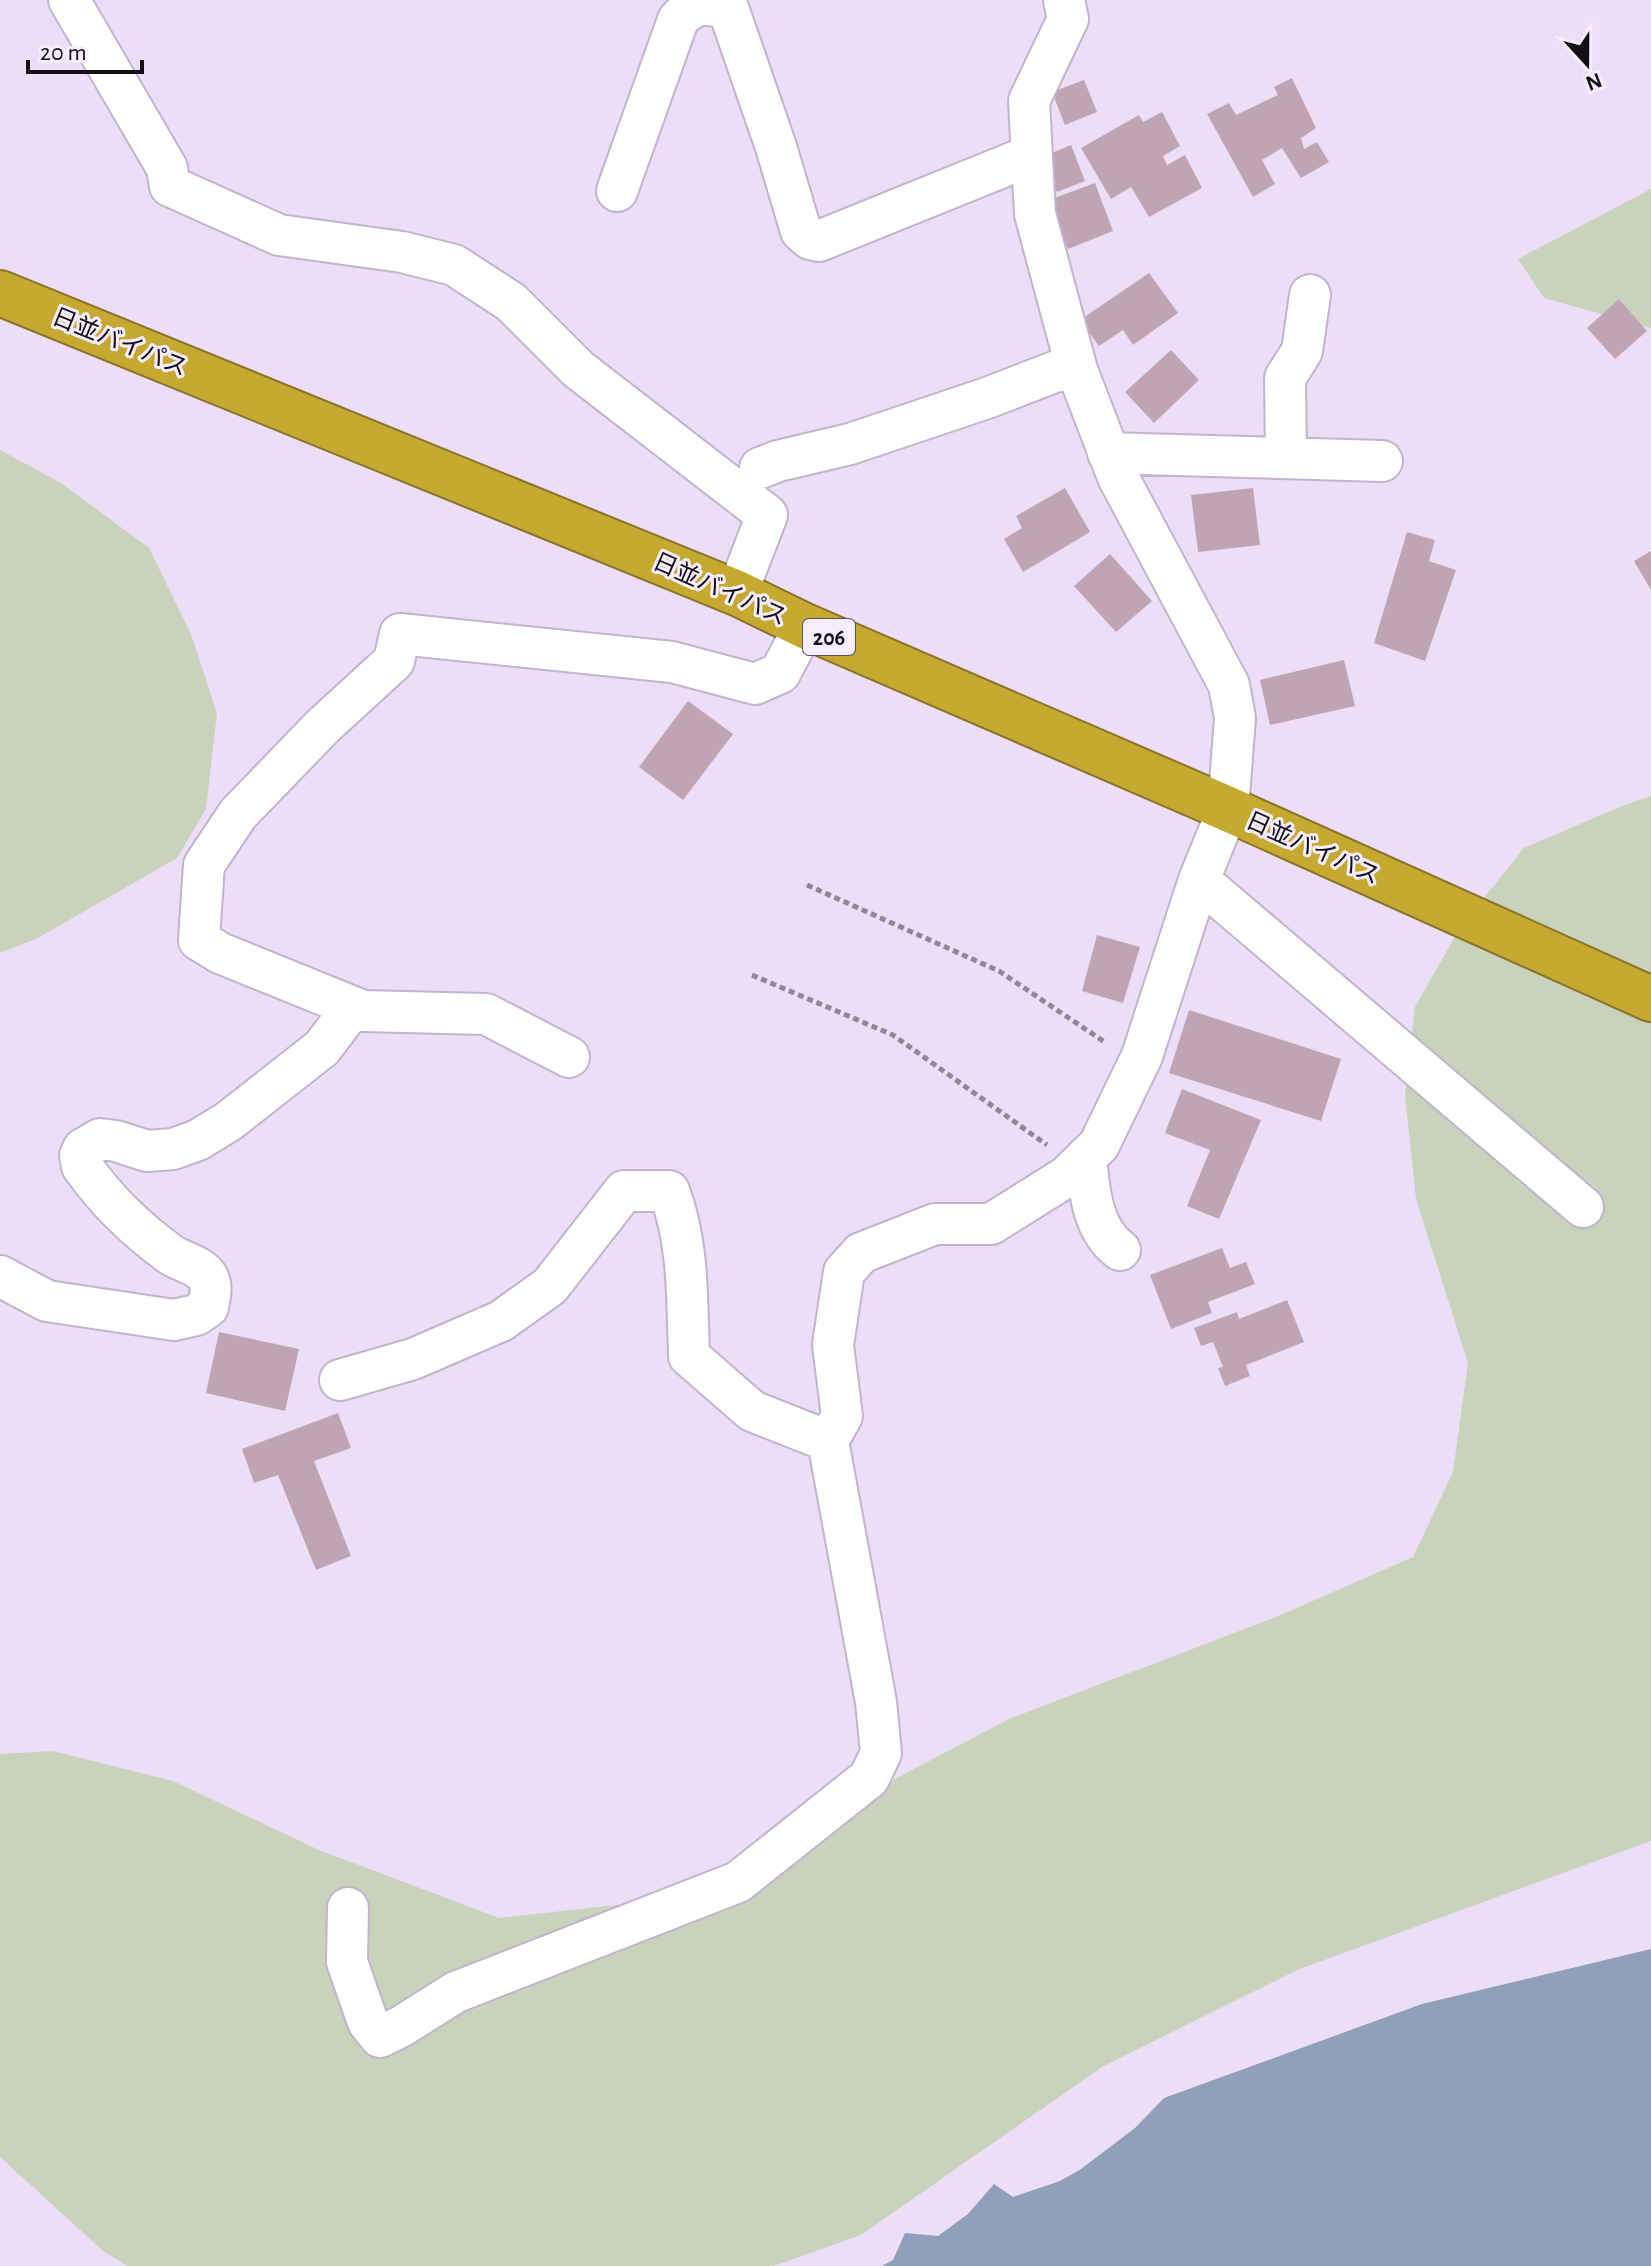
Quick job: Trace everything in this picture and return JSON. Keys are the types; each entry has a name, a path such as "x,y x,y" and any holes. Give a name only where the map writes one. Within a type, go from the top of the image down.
{"highway":[{"name":"日並バイパス","path":"0,293 737,593 805,626 1228,809 1651,999"}],"street":[{"path":"69,0 167,168 170,186 279,235 402,252 454,265 511,302 578,369 767,515 737,593"},
{"path":"348,1908 347,1962 368,2022 380,2037 456,1992 738,1882 869,1778 881,1753 876,1702 828,1441 842,1416 833,1345 844,1272 861,1253 935,1224 991,1224 1066,1177 1099,1145 1138,1065 1199,880 1228,809 1235,729 1229,685 1161,562 1108,453 1075,364 1035,214 1029,101 1068,19 1064,0"},
{"path":"617,191 678,20 688,8 710,4 728,8 801,231 810,239 819,241 1032,155"},
{"path":"1286,458 1285,378 1302,351 1310,295"},
{"path":"760,468 850,444 987,398 1075,364"},
{"path":"1108,453 1382,461"},
{"path":"569,1057 486,1014 363,1011 220,953 199,940 204,865 238,814 323,726 394,661 400,634 672,662 755,684 780,673 805,626"},
{"path":"1199,880 1583,1207"},
{"path":"0,1276 47,1301 174,1320 196,1315 208,1307 210,1285 206,1276 173,1257 138,1228 82,1166 80,1156 83,1149 100,1139 147,1151 173,1149 198,1140 229,1121 322,1048 353,1007"},
{"path":"1082,1162 1090,1197 1110,1242 1120,1250"},
{"path":"340,1380 413,1359 501,1321 550,1286 624,1191 669,1191 680,1218 689,1356 752,1411 828,1441"}],"path":[{"path":"807,885 999,971 1138,1065"},
{"path":"752,975 893,1035 1082,1162"}],"green space":[{"path":"1651,189 1651,328 1544,298 1518,259"},
{"path":"0,450 61,483 149,548 191,634 217,713 206,809 177,858 36,939 0,953"},
{"path":"1651,796 1651,1841 1297,1970 1102,2067 861,2235 774,2266 127,2266 103,2251 0,2157 0,1754 53,1751 173,1781 319,1850 499,1918 626,1904 761,1849 1009,1719 1276,1617 1413,1557 1453,1472 1468,1363 1416,1199 1405,1095 1415,1007 1460,928 1524,848"}],"water":[{"path":"1651,1949 1651,2266 882,2266 893,2260 905,2233 938,2236 968,2214 994,2184 1013,2197 1060,2181 1081,2169 1135,2128 1164,2098 1422,2004"}],"building":[{"path":"1292,78 1316,128 1301,138 1304,149 1317,142 1329,162 1301,178 1282,148 1262,160 1275,184 1253,197 1207,114 1229,103 1236,115 1278,95 1274,87"},
{"path":"1084,80 1097,112 1065,125 1052,92"},
{"path":"1162,112 1180,146 1163,156 1167,165 1185,155 1202,188 1149,217 1131,187 1111,199 1081,148 1139,115 1143,122"},
{"path":"1071,145 1085,181 1057,192 1042,157"},
{"path":"1095,183 1113,231 1068,249 1049,200"},
{"path":"1149,273 1178,313 1133,345 1123,330 1099,346 1080,320"},
{"path":"1619,299 1647,331 1615,359 1587,328"},
{"path":"1171,350 1199,380 1154,423 1125,392"},
{"path":"1065,488 1090,532 1023,572 1004,539 1022,528 1016,516"},
{"path":"1253,488 1260,545 1198,552 1191,495"},
{"path":"1407,532 1435,540 1429,561 1456,570 1425,661 1374,643"},
{"path":"1651,551 1651,590 1634,561"},
{"path":"1110,554 1152,601 1116,632 1074,586"},
{"path":"1344,660 1355,706 1270,725 1260,680"},
{"path":"688,701 733,734 683,800 639,767"},
{"path":"1097,935 1140,947 1123,1003 1082,991"},
{"path":"1189,1010 1341,1059 1321,1121 1169,1073"},
{"path":"1182,1089 1261,1120 1219,1219 1187,1206 1210,1150 1165,1133"},
{"path":"1222,1248 1230,1268 1246,1262 1255,1284 1208,1302 1212,1313 1171,1329 1150,1275"},
{"path":"1287,1300 1304,1342 1246,1365 1250,1376 1225,1386 1218,1368 1223,1367 1213,1342 1201,1346 1194,1328 1237,1312 1239,1319"},
{"path":"219,1332 299,1349 285,1411 206,1393"},
{"path":"338,1413 351,1448 314,1461 351,1556 316,1570 278,1475 254,1483 242,1449"}]}
